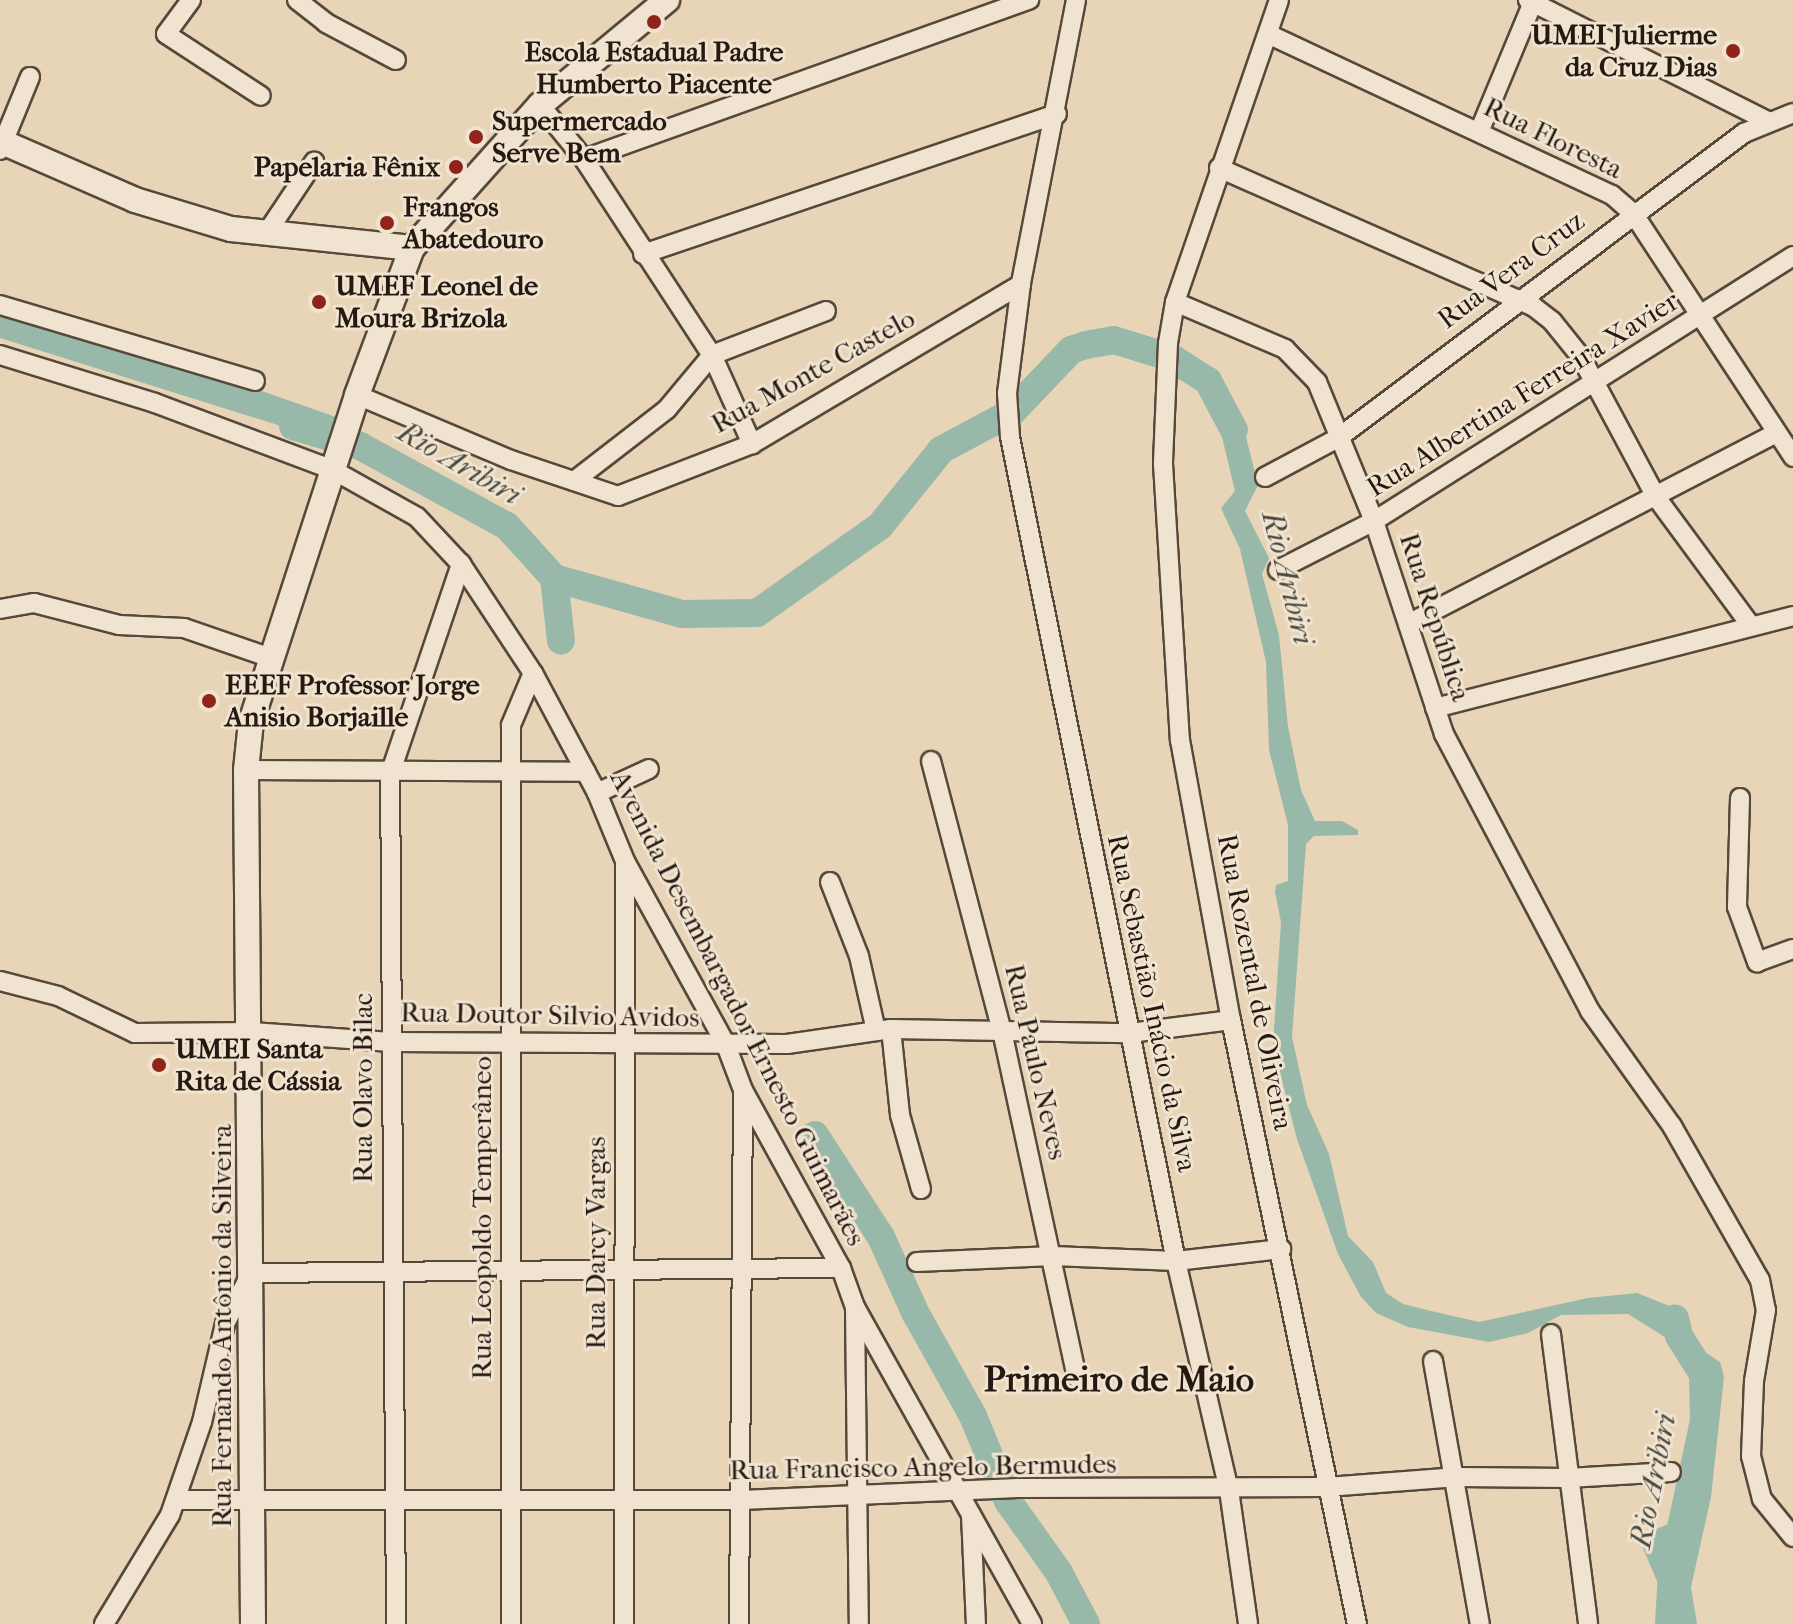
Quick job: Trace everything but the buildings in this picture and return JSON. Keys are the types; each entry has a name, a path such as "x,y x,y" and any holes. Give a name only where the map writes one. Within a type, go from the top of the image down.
{"street":[{"path":"191,0 166,34 261,96"},
{"path":"297,0 326,23 396,60"},
{"path":"30,77 1,145 135,200 231,229 412,248 540,105 667,0"},
{"path":"584,159 1029,0"},
{"name":"Rua Sebastião Inácio da Silva","path":"1076,0 1057,114 1021,284 1007,399 1010,437 1176,1261 1229,1490 1248,1624"},
{"name":"Rua Rozental de Oliveira","path":"1279,0 1175,302 1165,382 1163,464 1180,740 1231,1020 1357,1624"},
{"path":"1479,132 1531,1 1768,121"},
{"name":"Rua Floresta","path":"1268,34 1612,195 1633,213 1698,317 1793,457"},
{"path":"540,105 584,159 643,254 712,355 752,444"},
{"name":"Rua Vera Cruz","path":"1265,477 1338,438 1633,213 1768,121 1793,113"},
{"path":"643,254 1057,114"},
{"path":"266,234 314,162"},
{"path":"1219,168 1515,301 1552,321 1581,357 1656,497 1751,626"},
{"name":"Rua Fernando Antônio da Silveira","path":"253,1624 252,1032 246,770 251,722 357,395 412,248"},
{"name":"Rua Albertina Ferreira Xavier","path":"1278,570 1374,521 1591,380 1793,256"},
{"name":"Rua Monte Castelo","path":"357,395 618,496 752,444 1021,284"},
{"name":"Rua República","path":"1175,302 1298,358 1317,382 1374,521 1435,708 1590,1011 1672,1126 1760,1280 1766,1310 1754,1381 1751,1456 1762,1499 1793,1537"},
{"path":"0,305 255,381"},
{"path":"574,481 667,409 712,355 826,311"},
{"name":"Avenida Desembargador Ernesto Guimarães","path":"0,355 336,460 417,517 461,564 533,673 597,793 625,861 726,1045 743,1090 841,1268 855,1307 961,1490 1032,1624"},
{"path":"1408,624 1776,433"},
{"name":"Rua Olavo Bilac","path":"396,1624 391,1271 390,774 461,564"},
{"path":"0,609 34,603 119,625 184,628 271,658"},
{"path":"1435,708 1793,616"},
{"name":"Rua Leopoldo Temperâneo","path":"511,1624 511,772 513,710 533,673"},
{"name":"Rua Paulo Neves","path":"931,761 1002,1031 1077,1378"},
{"path":"597,793 649,769"},
{"path":"246,770 390,774 586,772"},
{"path":"1740,798 1737,907 1757,962 1793,949"},
{"name":"Rua Darcy Vargas","path":"624,1624 625,861"},
{"path":"830,882 884,1030 900,1115 921,1189"},
{"name":"Rua Doutor Silvio Avidos","path":"0,981 58,996 135,1033 252,1032 391,1042 787,1044 884,1030 1130,1033 1231,1020"},
{"path":"739,1624 739,1267 743,1090"},
{"path":"917,1262 1053,1256 1176,1261 1281,1249"},
{"path":"104,1624 120,1603 176,1500 225,1324 251,1273 625,1267 841,1268"},
{"path":"855,1307 859,1624"},
{"path":"1551,1334 1588,1624"},
{"path":"1433,1361 1458,1477 1480,1624"},
{"name":"Rua Francisco Angelo Bermudes","path":"176,1500 741,1500 1018,1488 1229,1490 1327,1487 1458,1477 1568,1478 1671,1472"},
{"path":"971,1510 976,1624"},
{"path":"119,1624 120,1603"}],"shaded area":[{"name":"Rio Aribiri","path":"0,311 208,372 336,417 329,441 0,338"},
{"name":"Rio Aribiri","path":"1225,395 1243,425 1258,485 1245,511 1269,558 1262,574 1279,635 1288,727 1301,790 1315,821 1342,821 1358,830 1358,835 1314,836 1306,844 1292,1037 1307,1105 1329,1154 1348,1236 1373,1262 1386,1293 1403,1304 1479,1322 1588,1298 1637,1293 1677,1309 1700,1349 1720,1362 1724,1377 1711,1497 1691,1587 1697,1624 1660,1624 1665,1600 1642,1546 1652,1531 1687,1516 1695,1507 1709,1378 1694,1355 1628,1314 1561,1315 1528,1333 1489,1342 1408,1327 1376,1313 1361,1297 1338,1254 1297,1139 1273,1045 1281,922 1275,892 1276,885 1288,881 1288,825 1269,750 1266,662 1240,549 1221,508 1235,491 1217,416 1218,396"}],"waterway":[{"name":"Rio Aribiri","path":"554,578 682,614 757,613 880,526 941,450 1012,412 1071,350 1086,345 1114,340 1172,358 1208,381 1234,430"},
{"name":"Rio Aribiri","path":"293,426 360,446 507,526 554,578 561,641"},
{"path":"815,1135 881,1237 916,1314 973,1416 1008,1501 1058,1571 1086,1624"},
{"name":"Rio Aribiri","path":"1669,1624 1672,1570 1704,1421 1703,1374 1679,1336 1675,1318"}],"place":[{"name":"Escola Estadual Padre Humberto Piacente","path":"654,22"},
{"name":"UMEI Julierme da Cruz Dias","path":"1733,51"},
{"name":"Supermercado Serve Bem","path":"476,137"},
{"name":"Papelaria Fênix","path":"456,167"},
{"name":"Frangos Abatedouro","path":"387,223"},
{"name":"UMEF Leonel de Moura Brizola","path":"319,302"},
{"name":"EEEF Professor Jorge Anisio Borjaille","path":"209,701"},
{"name":"UMEI Santa Rita de Cássia","path":"159,1065"}],"district":[{"name":"Primeiro de Maio","path":"1119,1380"}]}
